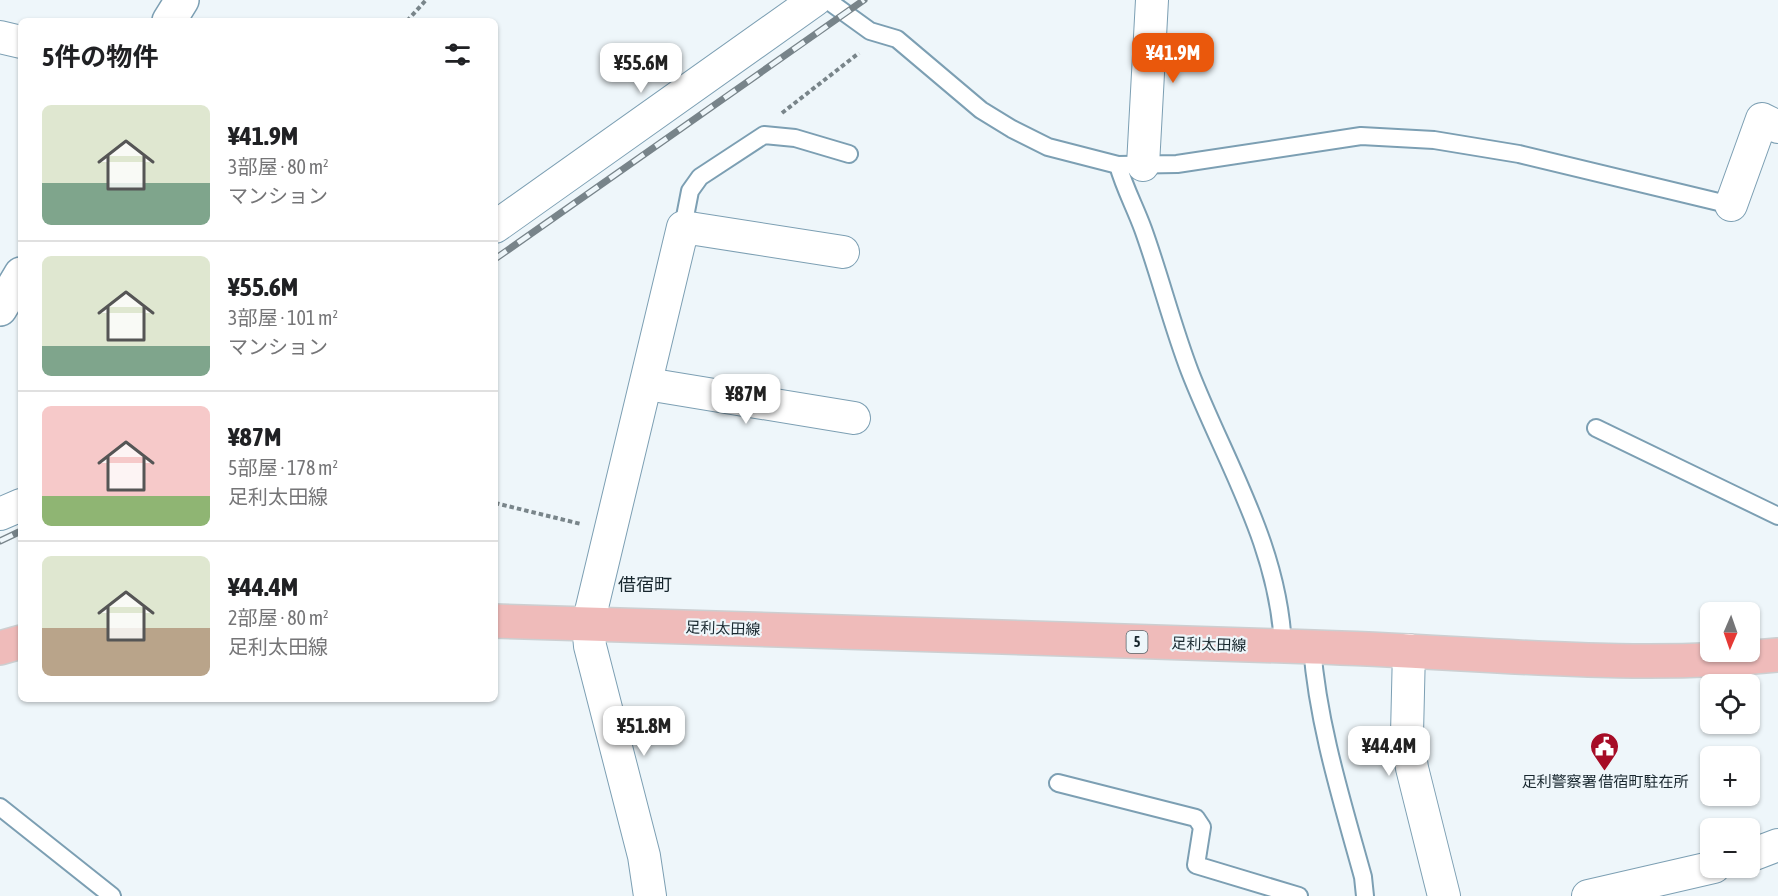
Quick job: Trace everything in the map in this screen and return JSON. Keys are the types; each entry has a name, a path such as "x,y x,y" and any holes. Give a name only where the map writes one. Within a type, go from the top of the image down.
{"main road":[{"path":"171,18 182,0"},
{"path":"0,309 18,279"},
{"name":"足利太田線","path":"498,621 1409,650 1592,661 1672,662 1778,655"},
{"path":"0,648 18,643"}],"street":[{"path":"498,225 815,0"},
{"path":"1131,165 1152,0"},
{"path":"0,37 18,41"},
{"path":"1731,205 1762,119 1778,127"},
{"path":"650,896 644,856 590,646 588,624 608,530 647,384 683,227 843,252"},
{"path":"647,384 854,418"},
{"path":"0,514 18,506"},
{"path":"1409,650 1407,735 1412,768 1444,896"},
{"path":"1760,852 1778,845"},
{"path":"1588,896 1700,870"}],"lane":[{"path":"827,0 870,31 897,39 981,110 1048,147 1131,165 1221,158 1361,136 1434,140 1519,154 1731,205"},
{"path":"683,227 690,191 699,177 764,135 795,138 849,154"},
{"path":"1131,165 1142,228 1191,373 1244,488 1267,560 1282,623 1314,678 1329,751 1363,877 1365,896"},
{"path":"1596,428 1778,516"},
{"path":"1058,783 1196,818 1202,827 1196,865 1299,896"},
{"path":"0,807 112,896"}],"path":[{"path":"410,18 426,0"},
{"path":"764,135 766,125 864,49 870,31"},
{"path":"498,504 608,530"}],"railway":[{"path":"498,257 864,0"},
{"path":"0,541 18,532"}],"place":[{"name":"足利警察署 借宿町駐在所","path":"1605,772"}],"district":[{"name":"借宿町","path":"645,584"}]}
